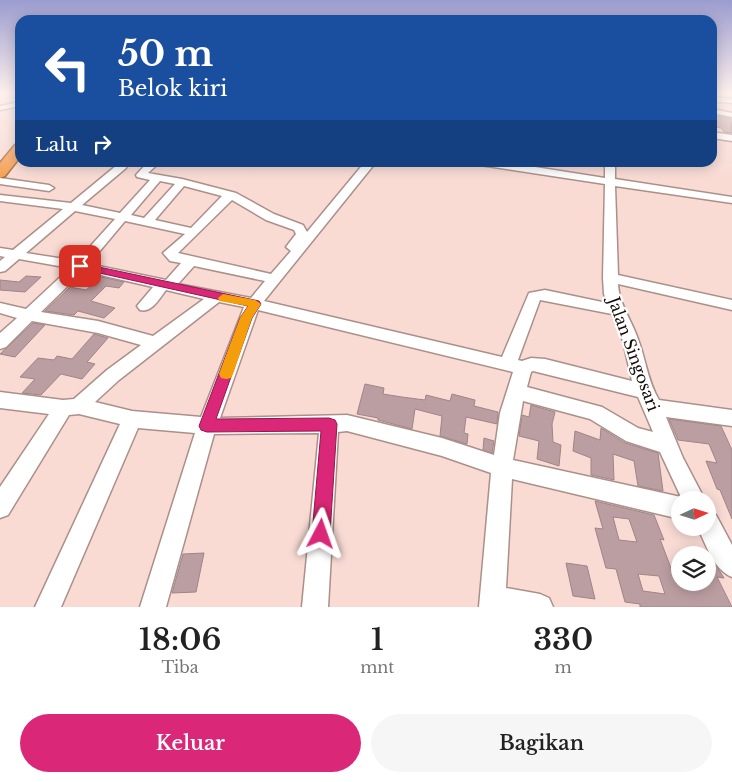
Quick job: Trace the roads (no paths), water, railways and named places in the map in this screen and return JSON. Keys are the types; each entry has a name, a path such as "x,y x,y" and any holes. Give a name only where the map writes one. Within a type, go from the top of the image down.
{"highway":[{"path":"0,159 15,142"},
{"path":"0,173 15,156"}],"street":[{"path":"717,136 732,138"},
{"path":"0,268 8,254 74,207 119,167"},
{"path":"150,167 141,175 182,182 232,195 270,217 295,226 301,231 300,238 266,277 250,303 207,426 153,607"},
{"path":"250,303 367,167"},
{"path":"514,167 732,200"},
{"name":"Jalan Singosari","path":"610,167 611,294 631,341 649,399 667,445 690,491"},
{"path":"0,343 80,266 124,218 156,179"},
{"path":"0,181 49,188"},
{"path":"146,223 182,182"},
{"path":"232,195 225,198 194,232 170,252 176,258 266,277"},
{"path":"0,198 74,207 194,232"},
{"path":"8,254 80,266 250,303 516,366 540,365 649,399 732,418"},
{"path":"144,306 192,261"},
{"path":"610,278 732,305"},
{"path":"540,607 492,603 502,467 510,413 517,392 516,366 532,300 538,295 545,295 617,310"},
{"path":"0,507 71,407 216,297"},
{"path":"0,308 27,315 98,327 156,343"},
{"path":"517,392 595,413 633,435 667,445"},
{"path":"2,404 71,407 132,419 207,426 329,424 361,426 442,447 502,467 671,506"},
{"path":"48,607 132,419"},
{"path":"315,607 329,424"},
{"path":"716,536 729,557"}]}
